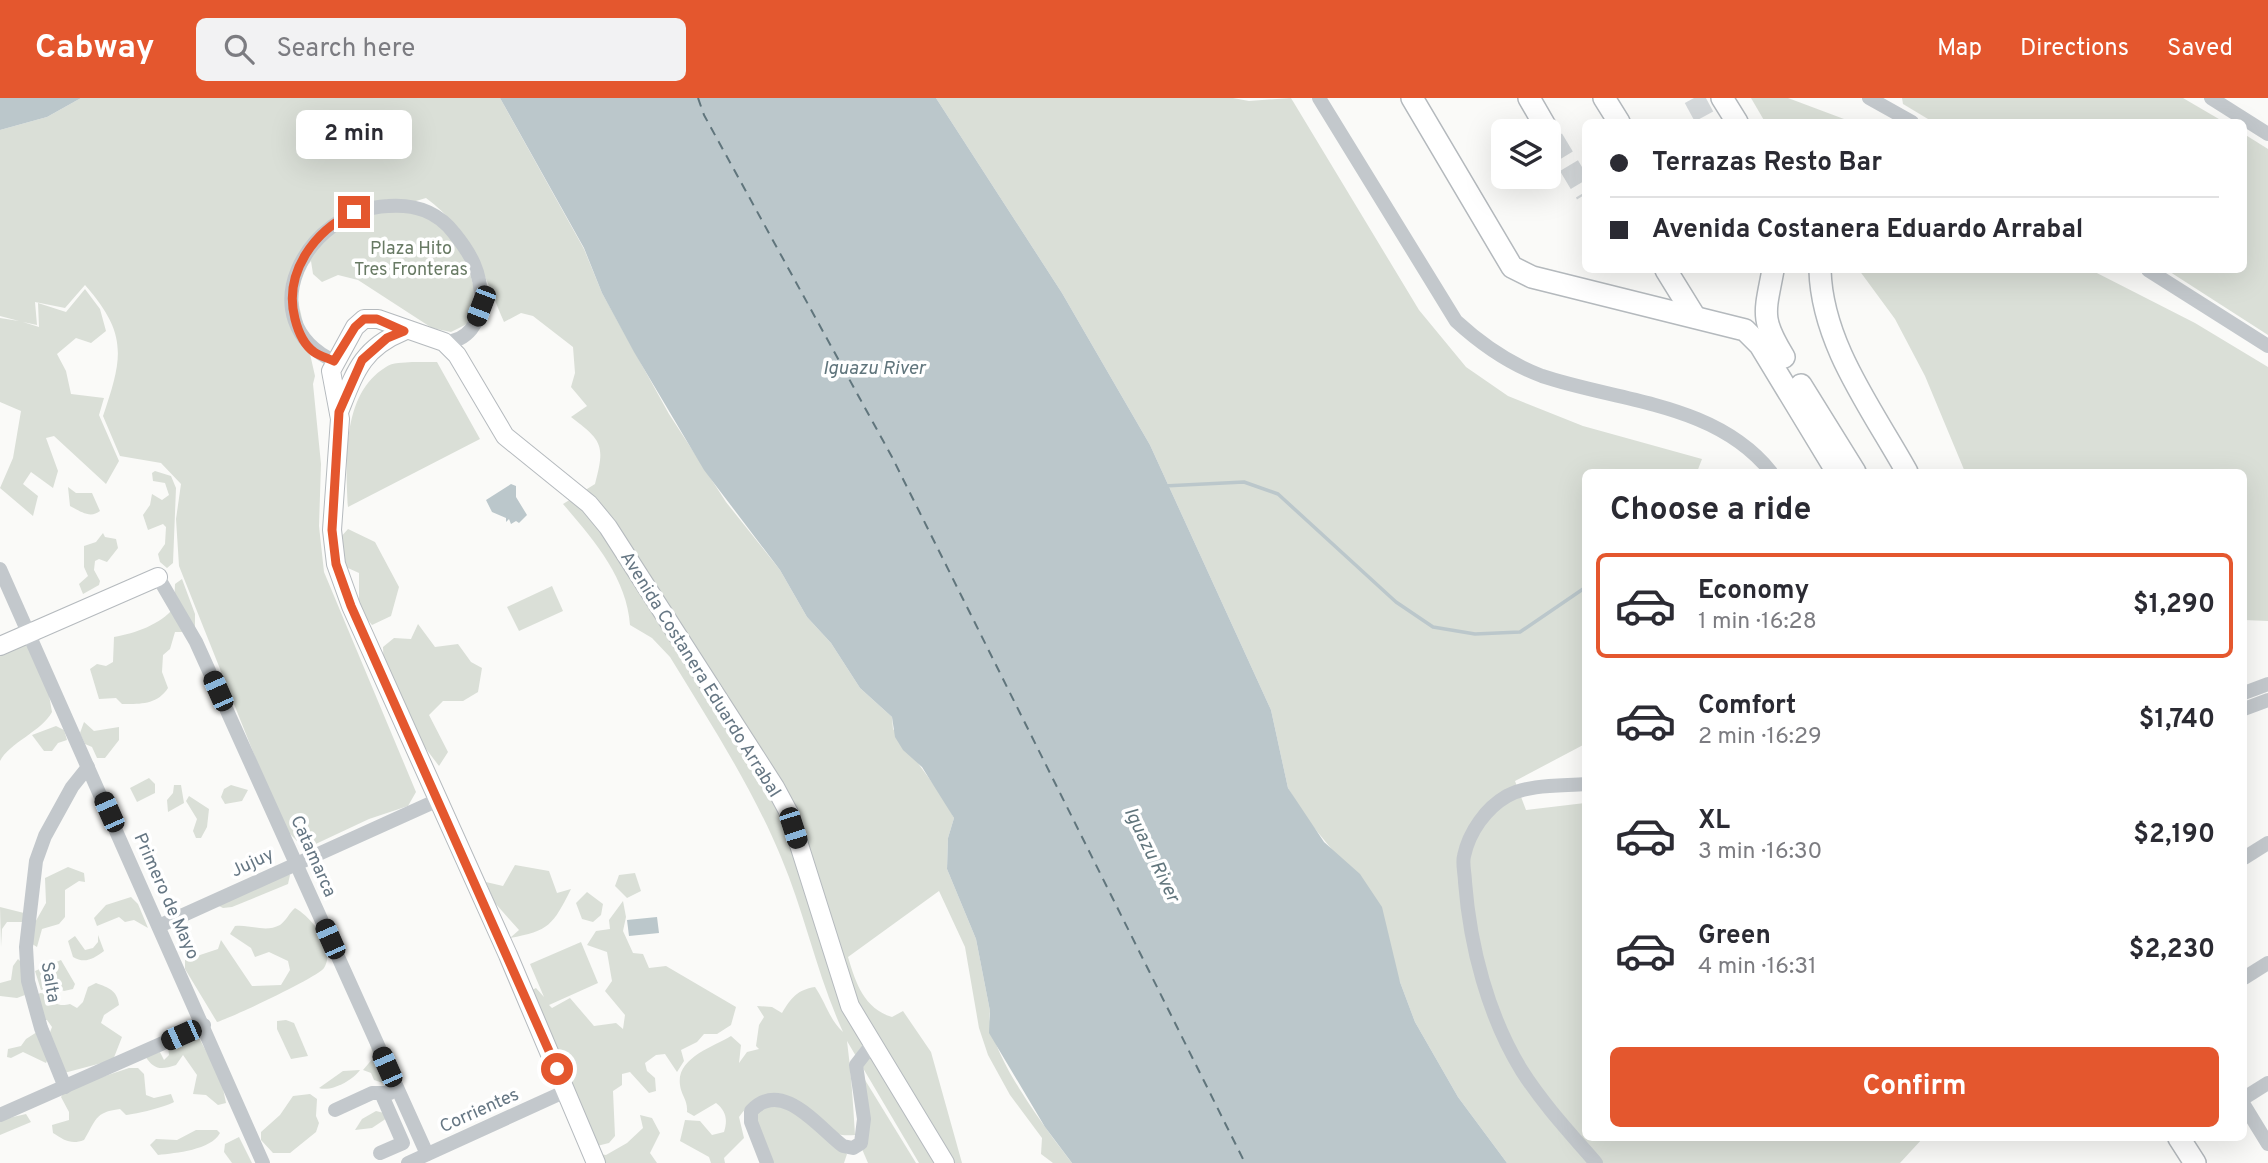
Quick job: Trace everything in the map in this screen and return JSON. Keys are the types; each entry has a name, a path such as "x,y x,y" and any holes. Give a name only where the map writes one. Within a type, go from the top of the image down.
{"highway":[{"path":"1412,98 1512,267 1532,277 1745,330 1754,336 1835,469"},
{"path":"1529,98 1541,119"},
{"path":"1604,98 1617,119"},
{"path":"1723,98 1735,119"},
{"path":"1668,273 1695,317"},
{"path":"1772,273 1765,315 1767,327 1853,469"},
{"path":"1820,273 1823,311 1830,333 1905,469"},
{"path":"2181,1141 2195,1163"}],"main road":[{"path":"444,342 404,331 377,319 364,319 355,327 334,361 331,371 339,412 332,530 336,564 351,606 596,1163"},
{"path":"339,412 362,360 387,338 404,331"},
{"name":"Avenida Costanera Eduardo Arrabal","path":"444,342 457,355 505,436 589,504 608,527 763,765 789,813 850,1006 946,1163"},
{"path":"0,646 158,577"}],"street":[{"path":"1319,98 1456,321 1480,342 1542,375 1666,408 1714,425 1741,444 1768,469"},
{"path":"2211,98 2244,119"},
{"path":"1879,100 1908,119"},
{"path":"2247,121 2268,134"},
{"path":"334,361 314,352 300,335 292,292 309,247 323,231 336,221 374,207 421,208 436,215 468,250 476,266 481,306 472,329 455,342 444,342"},
{"path":"2153,273 2268,346"},
{"name":"Primero de Mayo","path":"0,569 263,1163"},
{"name":"Catamarca","path":"158,577 196,642 427,1154"},
{"path":"2247,692 2268,684"},
{"path":"2247,708 2268,700"},
{"name":"Salta","path":"65,1087 41,1028 28,981 26,947 36,861 58,811 88,767"},
{"path":"1582,784 1529,789 1508,795 1489,809 1473,832 1463,858 1467,909 1479,963 1497,1017 1522,1070 1595,1163"},
{"name":"Jujuy","path":"159,926 438,800"},
{"path":"2247,856 2268,843"},
{"path":"2247,976 2268,963"},
{"path":"0,1115 204,1025"},
{"path":"767,1163 751,1122 751,1111 757,1104 780,1098 794,1104 843,1146 853,1148 861,1143 864,1119 856,1065 873,1042"},
{"path":"2247,1096 2268,1083"},
{"name":"Corrientes","path":"408,1163 566,1091"},
{"path":"335,1110 372,1093 399,1093"},
{"path":"380,1153 403,1143 382,1093"},
{"path":"2247,1110 2268,1144"}],"green space":[{"name":"Plaza Hito Tres Fronteras","path":"81,98 500,98 584,249 602,293 669,414 726,502 780,570 807,617 831,643 860,688 892,717 893,729 942,796 954,818 948,838 947,869 976,939 991,1027 997,1046 1020,1089 1072,1163 1053,1163 1041,1154 1042,1138 1010,1095 988,1055 979,1028 965,947 939,891 848,957 862,994 874,1008 892,1017 903,1011 931,1052 962,1163 919,1163 847,1041 855,1135 838,1134 824,1127 789,1100 778,1095 766,1095 753,1102 739,1117 744,1138 724,1158 725,1163 711,1163 709,1157 680,1141 685,1120 700,1121 712,1135 724,1132 725,1116 716,1103 694,1116 687,1112 680,1076 697,1055 731,1036 741,1045 739,1063 747,1052 759,1049 756,1046 759,1025 764,1017 757,1006 772,1007 782,1013 795,996 815,987 834,1022 843,1032 789,879 757,805 670,657 652,638 630,625 622,591 607,560 563,504 595,484 600,461 599,445 590,432 571,417 587,406 571,387 575,373 573,347 533,316 521,313 504,322 482,270 465,239 454,224 426,198 406,204 435,218 465,256 474,288 471,322 451,332 432,328 358,280 338,275 322,282 313,274 311,261 294,283 315,376 313,384 321,464 319,526 324,572 416,792 408,806 369,819 305,849 283,827 179,566 176,519 181,484 161,463 120,456 103,416 115,378 118,347 109,318 85,285 65,308 35,302 37,325 23,322 39,327 38,303 66,312 85,289 100,309 106,331 91,343 76,338 57,354 66,371 71,394 104,398 99,415 119,461 106,484 54,436 46,438 58,471 53,488 31,472 23,484 38,496 33,516 0,488 13,458 21,411 0,402 0,318 19,321 0,316 0,130 47,117"},
{"path":"936,98 1233,98 1249,101 1291,98 1419,310 1466,367 1508,396 1583,426 1702,459 1698,469 1582,469 1582,746 1515,781 1526,810 1582,803 1582,1141 1920,1141 1900,1163 1507,1163 1458,1097 1415,1022 1400,982 1334,852 1306,818 1288,788 1271,710 1150,445 1062,293"},
{"path":"1751,98 1788,98 1844,119 1763,119"},
{"path":"1902,98 2183,98 2219,119 1928,119 1903,104"},
{"path":"2247,136 2268,149 2268,335 2172,273 2247,273"},
{"path":"1861,273 2097,273 2195,323 2268,367 2268,621 2247,620 2247,469 1964,469 1925,376 1895,319"},
{"path":"437,362 480,439 348,507 349,431 361,394 371,379 389,365"},
{"path":"155,471 171,476 176,488 173,563 167,568 160,562 158,554 165,544 166,527 163,524 148,530 143,515 150,505 152,494 162,500 169,495 165,483 153,481 152,473"},
{"path":"68,487 76,493 92,493 100,511 89,514 70,506"},
{"path":"348,529 375,542 399,587 391,616 372,625 359,609 359,573 339,564 339,539"},
{"path":"103,533 105,537 116,539 118,548 107,562 99,559 95,561 94,570 100,581 99,585 83,594 79,584 88,576 84,567 84,546 96,542"},
{"path":"182,579 195,614 195,632 175,632 170,649 163,655 162,672 168,688 164,694 153,701 142,703 122,704 116,698 99,699 90,669 97,664 106,666 113,662 114,637 147,627 168,614 174,608 175,584"},
{"path":"552,586 563,611 519,631 507,607"},
{"path":"418,624 435,647 458,644 471,662 482,668 478,692 463,701 443,701 429,715 448,752 439,766 414,733 409,713 397,700 384,673 383,647 394,638 411,639"},
{"path":"22,642 29,647 49,695 52,712 0,761 0,648"},
{"path":"84,722 94,731 119,727 119,740 105,758 97,758 92,747 85,744 80,733"},
{"path":"56,726 64,730 67,740 58,743 52,751 44,751 32,735"},
{"path":"149,778 155,784 155,793 137,802 130,788"},
{"path":"174,785 181,785 184,803 168,812 167,800 173,793"},
{"path":"231,785 248,790 242,801 225,804 221,797 224,789"},
{"path":"189,796 209,809 207,827 201,838 196,838 193,831 197,819 186,801"},
{"path":"515,865 549,871 557,893 571,889 554,918 542,929 510,938 519,930 495,903 486,882 503,886"},
{"path":"68,867 84,873 85,882 79,881 65,890 65,917 59,924 42,929 37,947 29,942 33,926 46,903 45,878"},
{"path":"282,870 290,875 288,884 232,907 223,908 215,904"},
{"path":"635,873 641,891 627,898 615,886 619,875"},
{"path":"587,892 603,904 601,915 593,922 582,919 576,903"},
{"path":"131,897 138,904 148,928 134,920 125,922 119,917 97,926 94,918 106,905"},
{"path":"623,901 626,917 623,931 633,953 643,954 649,968 666,966 736,1007 731,1025 717,1034 704,1034 697,1042 681,1050 684,1061 677,1072 665,1054 656,1055 645,1063 647,1071 655,1078 656,1091 649,1093 630,1072 622,1074 622,1085 613,1091 615,1136 609,1143 597,1146 530,991 536,988 544,997 530,964 581,942 598,983 549,1005 552,1008 570,998 594,1026 616,1023 623,1029 625,1015 605,991 612,981 607,952 587,945 596,931 610,929 609,920"},
{"path":"0,907 24,913 23,922 7,922 2,929 1,947"},
{"path":"295,908 315,925 325,942 327,960 324,968 291,988 217,1022 185,969 185,960 218,949 221,940 252,986 281,985 290,970 288,961 269,952 255,957 251,948 230,934 235,926 263,928 280,925"},
{"path":"98,935 104,951 89,960 73,957 68,941 75,936 85,950 93,948 98,942"},
{"path":"18,959 21,962 25,995 17,998 0,996 0,983 11,980 13,966"},
{"path":"61,960 75,984 73,989 64,991 53,986 41,990 35,971"},
{"path":"96,983 114,993 119,1005 104,1015 101,1023 122,1037 113,1060 64,1073 49,1035 52,1027 47,1020 39,1020 34,998 40,993 49,994 58,1004 70,1004 77,1008 83,1002 88,987"},
{"path":"277,1021 294,1023 308,1056 291,1059 277,1029"},
{"path":"37,1032 48,1059 46,1063 23,1052 11,1058 7,1057 8,1049 21,1046"},
{"path":"194,1034 198,1036 221,1079 226,1103 218,1105 206,1095 193,1094 197,1075 183,1055 176,1065 162,1068 152,1064 145,1056 160,1052 164,1060 169,1055 168,1047"},
{"path":"369,1041 386,1080 383,1083 374,1080 371,1073 363,1070 374,1057"},
{"path":"129,1068 138,1068 144,1074 146,1095 154,1098 171,1094 174,1102 126,1115 120,1109 105,1112 97,1118 84,1140 68,1141 53,1133 52,1125 69,1120 69,1112 61,1097 66,1089"},
{"path":"360,1070 341,1085 319,1088 343,1071"},
{"path":"865,1080 916,1163 868,1163 862,1149"},
{"path":"310,1094 317,1099 316,1116 319,1123 316,1132 290,1153 273,1153 261,1140 261,1132 280,1115 293,1096"},
{"path":"787,1106 847,1154 844,1163 772,1163 754,1113 761,1107"},
{"path":"376,1111 384,1113 387,1118 372,1128 355,1130 362,1119"},
{"path":"26,1114 31,1122 0,1135 0,1120"},
{"path":"640,1115 652,1118 660,1133 650,1153 657,1163 602,1163 599,1154 606,1155 627,1143 643,1128"},
{"path":"196,1130 217,1130 220,1133 209,1143 183,1152 158,1155 150,1145 156,1139 177,1140"},
{"path":"239,1137 252,1163 232,1163 224,1152 225,1144"}],"water":[{"path":"0,98 81,98 47,117 0,130"},
{"name":"Iguazu River","path":"500,98 936,98 1062,293 1150,445 1271,710 1288,788 1324,842 1360,874 1382,907 1400,982 1415,1022 1458,1097 1507,1163 1072,1163 1045,1127 989,1033 990,1011 976,939 947,869 948,838 954,818 922,767 903,750 895,737 892,717 860,688 831,643 807,617 780,570 704,470 634,352 602,293 584,248"},
{"path":"511,484 516,486 516,497 527,515 519,523 516,521 511,524 509,519 506,522 506,518 492,512 486,500"},
{"path":"657,917 659,933 629,936 627,920"}],"waterway":[{"path":"1164,486 1244,482 1278,494 1396,602 1433,627 1475,634 1520,632 1582,590"}],"ferry route":[{"path":"698,98 704,115 892,457 1245,1163"}],"tunnel":[{"path":"1694,98 1705,119"},
{"path":"1561,152 1582,187"}],"route":[{"path":"354,212 323,231 309,247 292,292 294,315 300,335 314,352 334,361 355,327 364,319 377,319 404,331 387,338 362,360 339,412 341,419 338,472 332,530 336,564 351,606 557,1069"}]}
